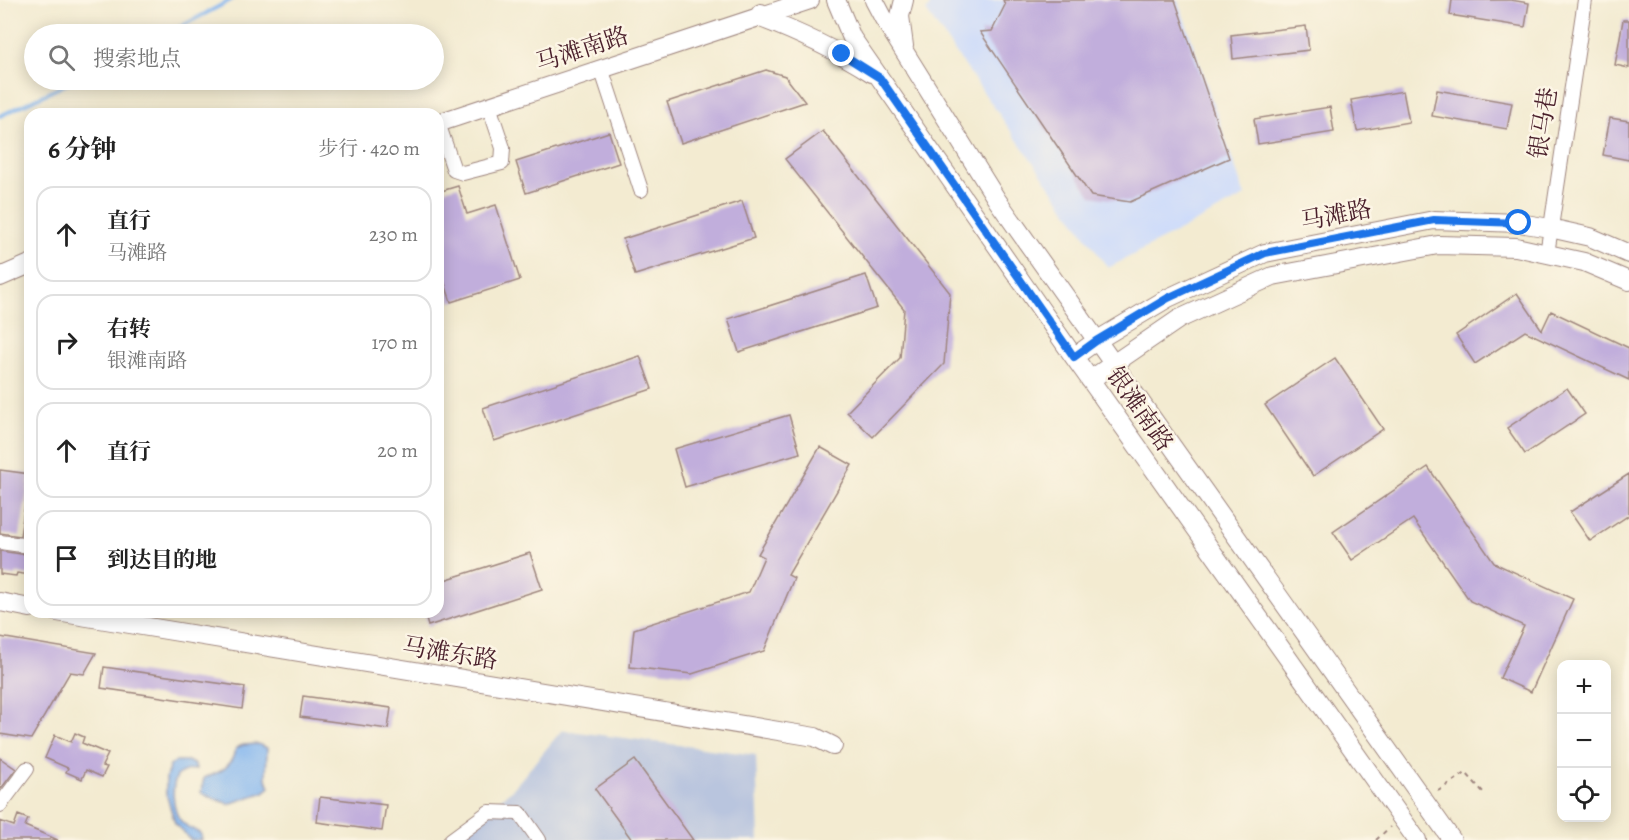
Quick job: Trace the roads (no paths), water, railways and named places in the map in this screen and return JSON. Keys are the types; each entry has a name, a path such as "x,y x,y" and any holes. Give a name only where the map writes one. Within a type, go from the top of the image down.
{"main road":[{"path":"772,0 759,17 795,31 842,54 880,78"},
{"name":"马滩南路","path":"444,121 810,0"},
{"name":"银滩南路","path":"836,0 852,38 1090,380 1417,840"},
{"name":"银滩南路","path":"874,0 997,200 1452,840"},
{"path":"904,0 900,16 905,53"},
{"name":"马滩路","path":"1074,357 1096,341 1168,298 1265,253 1434,220 1519,223 1550,228 1590,237 1629,254"},
{"name":"马滩路","path":"1090,380 1179,319 1272,276 1438,245 1516,248 1584,261 1629,281"},
{"path":"0,277 24,267"},
{"path":"0,602 24,607"},
{"name":"马滩东路","path":"124,618 815,737 833,746"}],"street":[{"name":"银马巷","path":"1547,254 1585,0"},
{"path":"601,68 641,190"},
{"path":"444,141 454,170 464,173 502,163 503,148 489,106"},
{"path":"0,542 22,545"},
{"path":"0,805 27,769"},
{"path":"450,840 489,812 520,813 539,840"}],"water":[{"path":"258,744 267,748 266,779 270,787 264,792 229,804 201,793 204,778 225,768 232,760 236,748"},
{"path":"176,761 188,761 195,765 196,769 184,771 178,775 174,786 174,799 178,817 188,827 201,834 202,840 191,840 175,823 166,793 166,777 170,766"}],"waterway":[{"path":"186,24 231,0"},
{"path":"0,116 54,90"}]}
